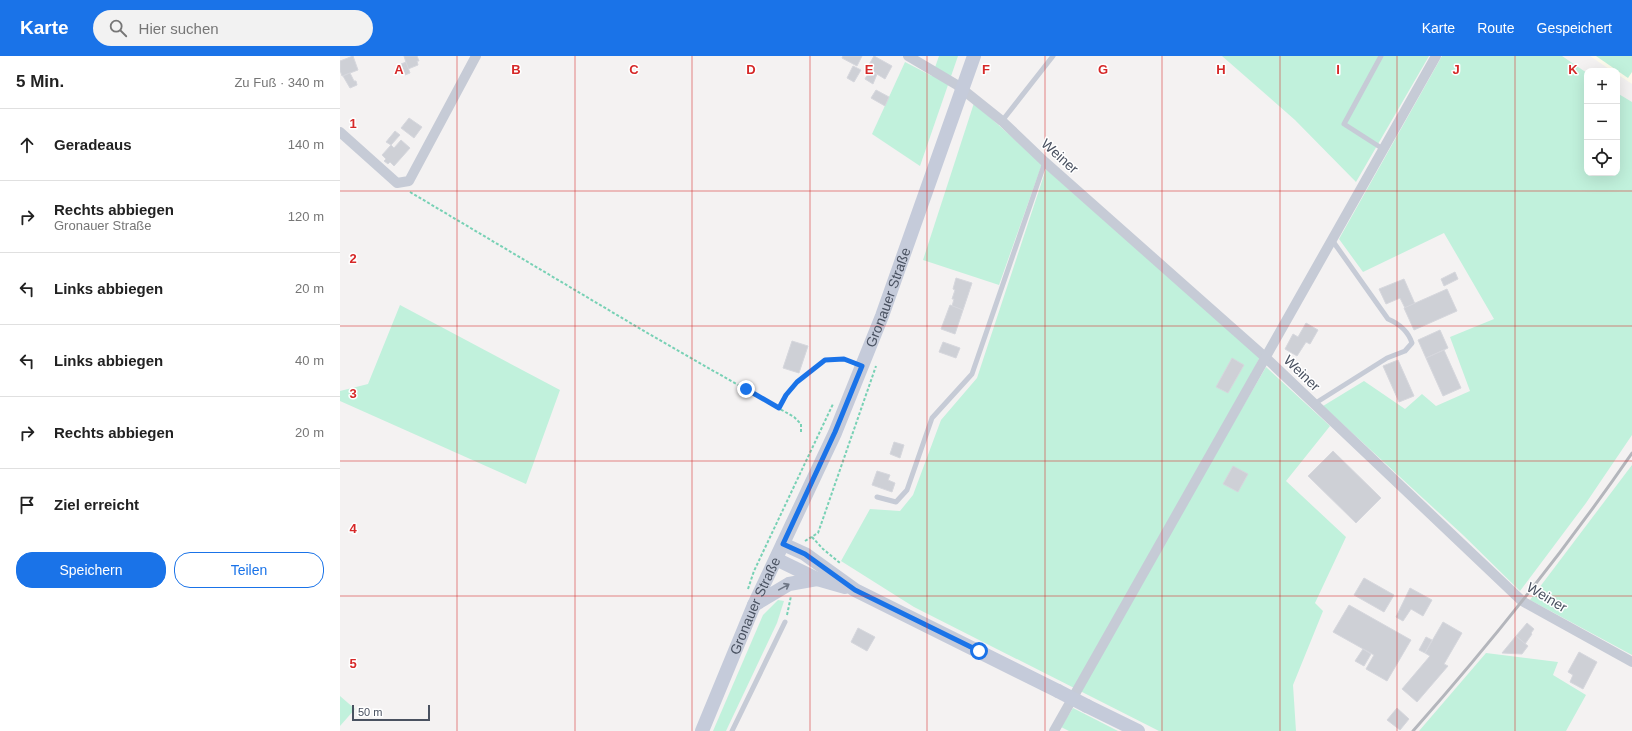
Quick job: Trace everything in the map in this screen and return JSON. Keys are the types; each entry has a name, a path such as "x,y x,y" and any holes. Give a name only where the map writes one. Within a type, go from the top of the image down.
{"main road":[{"name":"Gronauer Straße","path":"702,731 754,605 835,432 854,365 882,316 974,56"},
{"path":"783,544 805,554 855,590 1138,731"},
{"path":"776,559 817,579 855,590"},
{"path":"754,605 789,584 817,579"}],"street":[{"path":"340,132 396,183 410,181 476,56"},
{"name":"Weiner","path":"908,56 962,88 1002,121 1045,162 1266,357 1522,601 1632,662"},
{"path":"1054,731 1436,56"}],"lane":[{"path":"1002,121 1053,56"},
{"path":"1382,56 1344,124 1383,149"},
{"path":"876,497 896,502 907,490 932,418 972,374 1045,162"},
{"path":"1314,404 1388,358 1405,351 1412,343 1409,336 1398,323 1388,319 1332,240"},
{"path":"732,731 785,622"}],"path":[{"path":"401,182 405,188 418,198 794,417 801,424 801,434"},
{"path":"779,408 786,395 797,382 825,360 839,359 854,365"},
{"path":"754,605 747,592 748,585 835,397"}],"shaded area":[{"path":"1590,56 1632,56 1632,84 1620,76 1620,68 1608,68"}],"green space":[{"path":"939,56 958,56 920,166 872,134 905,62 932,76"},
{"path":"1222,56 1429,56 1356,182 1295,120"},
{"path":"1442,56 1562,56 1584,71 1584,176 1620,176 1620,95 1632,102 1632,435 1586,503 1520,591 1463,535 1323,406 1364,381 1405,409 1422,394 1436,406 1470,391 1450,337 1494,319 1444,233 1363,272 1339,239"},
{"path":"1596,56 1632,56 1632,72 1628,78 1620,72 1620,68 1613,68"},
{"path":"974,103 1042,164 999,285 923,260"},
{"path":"1046,169 1260,357 1164,542 1266,367 1330,426 1286,481 1346,537 1315,603 1323,611 1293,685 1296,731 1159,731 914,607 841,561 870,509 900,511 913,495 941,420 977,378"},
{"path":"400,305 560,390 526,484 340,401 340,391 368,384"},
{"path":"1632,465 1632,655 1530,600"},
{"path":"778,600 784,601 777,623 726,731 713,731 763,615"},
{"path":"1486,653 1558,662 1553,675 1586,695 1566,731 1419,731"},
{"path":"340,696 355,709 340,726"},
{"path":"1073,708 1118,731 1069,731 1061,727"}],"building":[{"path":"353,56 358,70 342,76 340,61"},
{"path":"404,56 417,56 419,61 417,61 418,65 408,69"},
{"path":"843,56 862,56 857,66 842,58"},
{"path":"874,56 892,66 885,79 867,68"},
{"path":"406,62 410,73 405,75 401,64"},
{"path":"853,66 861,70 854,82 847,78"},
{"path":"870,70 877,74 873,84 865,79"},
{"path":"350,73 357,85 350,88 343,76"},
{"path":"876,90 889,97 885,106 871,98"},
{"path":"409,118 422,127 414,138 401,128"},
{"path":"395,131 400,135 391,145 386,142"},
{"path":"401,140 410,148 394,166 390,162 388,164 384,161 386,159 382,155 391,145 394,148"},
{"path":"1455,272 1458,279 1444,286 1441,279"},
{"path":"956,278 972,283 963,310 952,306 954,299 952,299 955,290 953,289"},
{"path":"1404,279 1415,304 1405,308 1400,298 1386,304 1379,289"},
{"path":"1447,289 1457,311 1414,330 1404,308"},
{"path":"950,305 963,310 955,334 941,329"},
{"path":"1306,323 1318,330 1310,344 1306,342 1297,356 1285,349 1293,334 1298,337"},
{"path":"1440,330 1448,348 1426,358 1418,340"},
{"path":"792,341 808,346 799,373 783,368"},
{"path":"943,342 960,348 956,358 939,352"},
{"path":"1444,350 1461,388 1443,396 1426,358"},
{"path":"1232,358 1244,365 1228,393 1216,387"},
{"path":"1398,360 1414,396 1399,402 1383,366"},
{"path":"894,442 904,445 900,458 890,454"},
{"path":"1333,451 1381,498 1356,523 1308,476"},
{"path":"1233,466 1248,474 1238,492 1223,484"},
{"path":"877,471 890,475 888,480 895,483 892,492 872,485"},
{"path":"1364,578 1394,595 1384,612 1354,595"},
{"path":"1410,588 1432,600 1423,616 1411,609 1403,621 1396,617"},
{"path":"1349,605 1411,640 1387,681 1366,669 1374,655 1333,632"},
{"path":"1443,622 1462,633 1444,664 1448,666 1417,702 1402,689 1430,656 1425,653"},
{"path":"1527,623 1534,629 1525,644 1516,636"},
{"path":"858,628 875,637 867,651 851,642"},
{"path":"1516,636 1528,646 1522,654 1502,653"},
{"path":"1426,637 1432,640 1425,653 1419,650"},
{"path":"1363,649 1371,654 1364,666 1355,661"},
{"path":"1579,652 1597,662 1583,689 1570,682 1573,675 1568,672"},
{"path":"1397,708 1409,719 1400,730 1387,720"}],"railway":[{"path":"1413,731 1471,664 1527,595 1607,489 1632,453"}],"route":[{"path":"746,389 779,408 786,395 797,382 825,360 844,359 862,366 835,432 783,544 805,554 855,590 979,651"}]}
